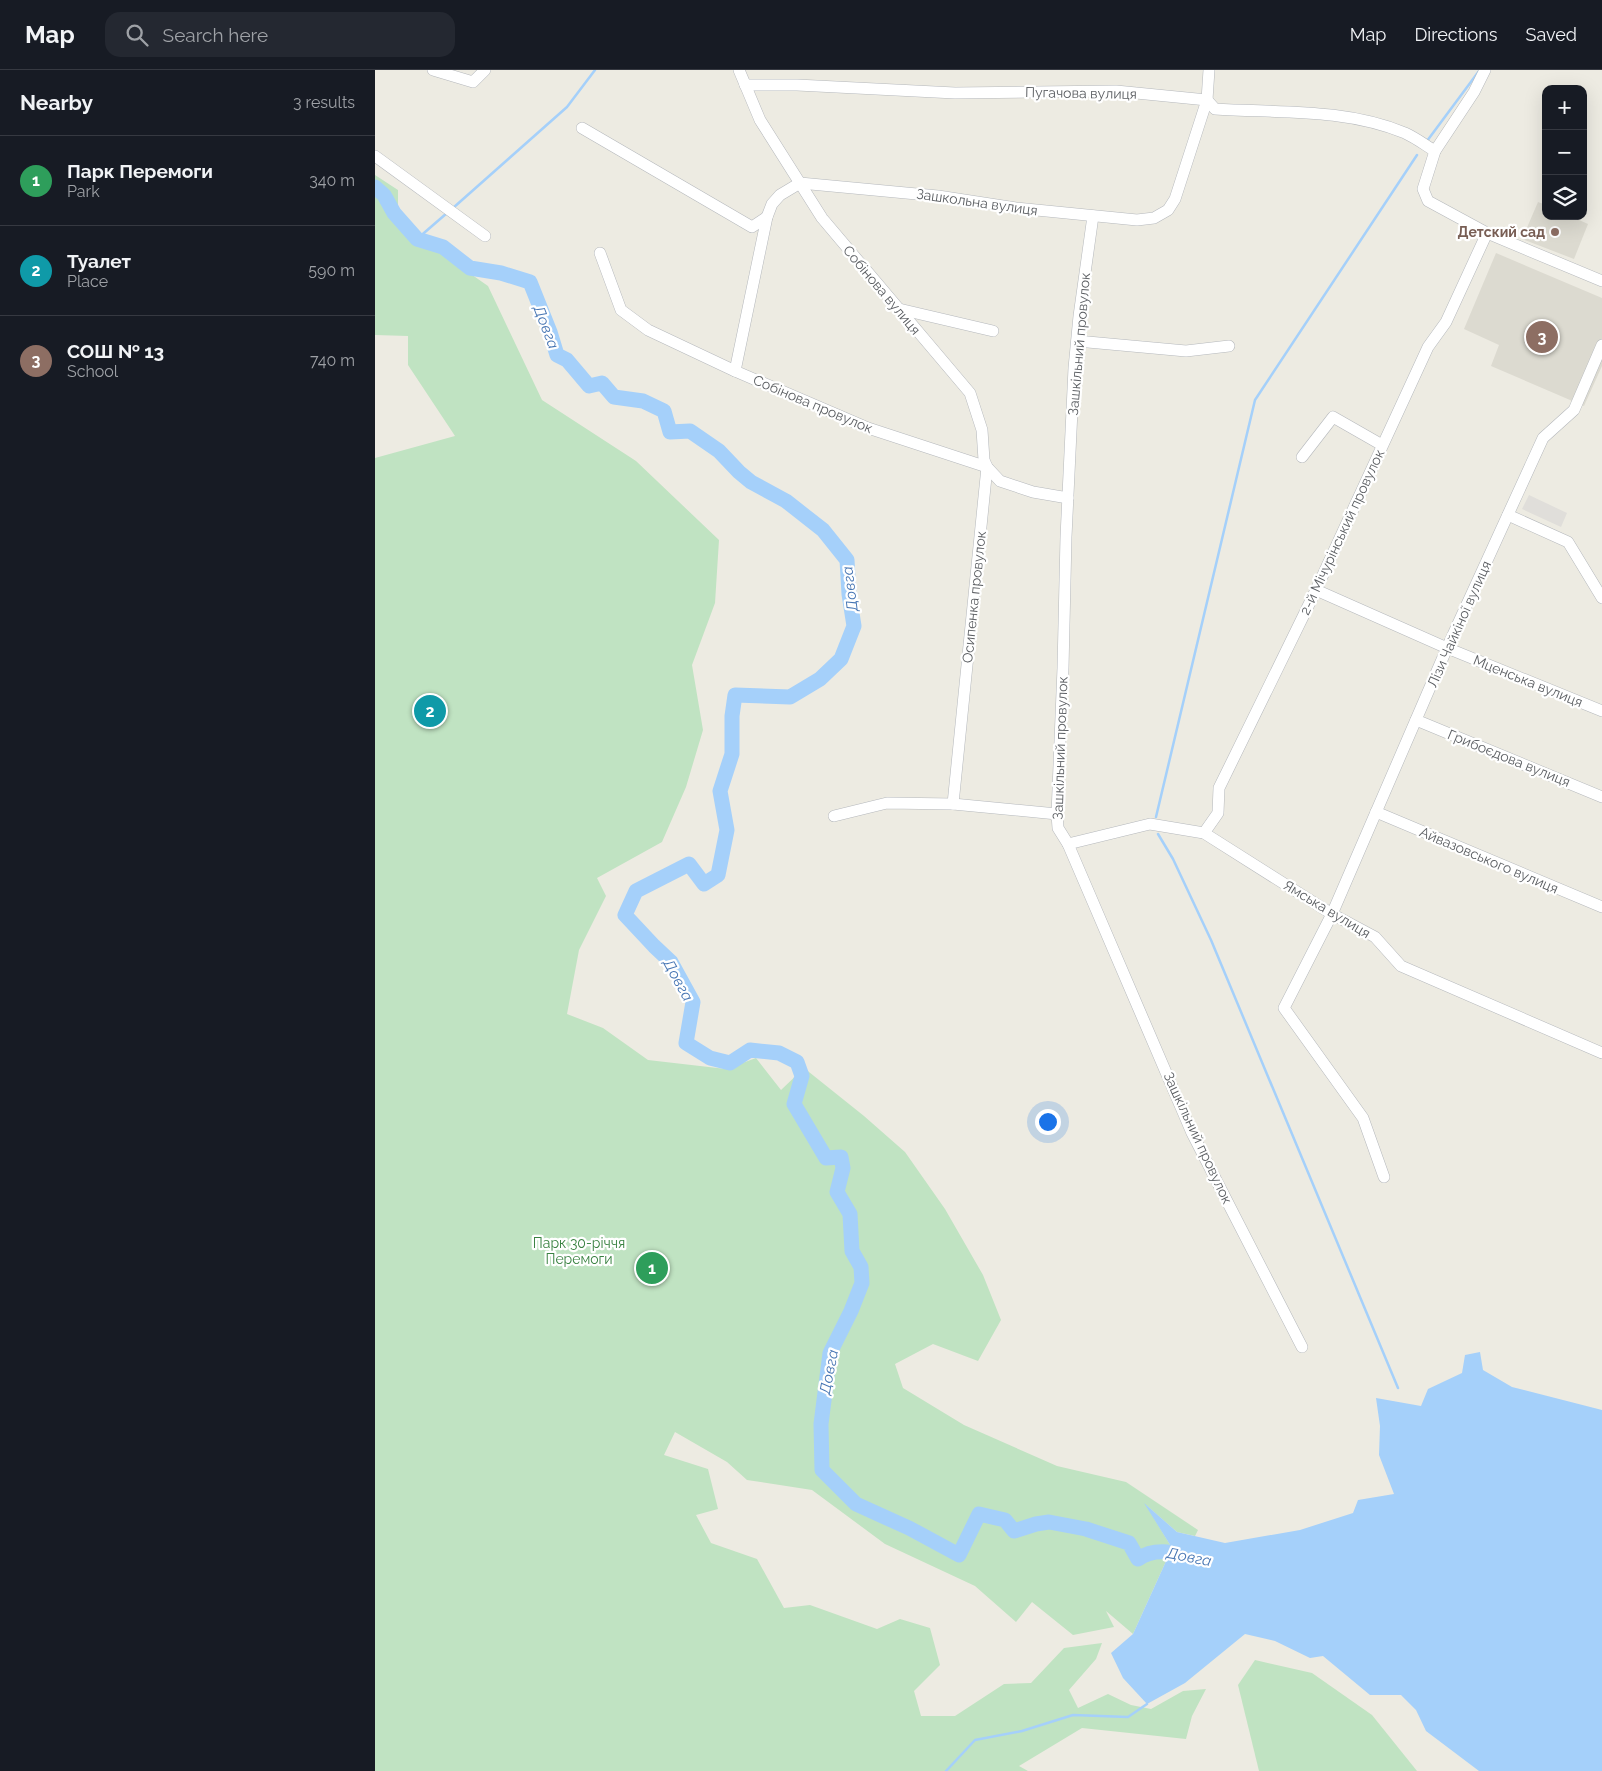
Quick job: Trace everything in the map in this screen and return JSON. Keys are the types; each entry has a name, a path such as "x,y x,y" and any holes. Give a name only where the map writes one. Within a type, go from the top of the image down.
{"street":[{"path":"433,70 473,82 485,70"},
{"path":"735,371 767,217 772,204 780,195 800,183 760,120 739,70"},
{"path":"1207,100 1209,70"},
{"path":"1485,70 1474,92 1435,151 1423,189 1428,202 1487,233 1602,281"},
{"name":"Пугачова вулиця","path":"745,85 797,85 955,93 1116,91 1207,100 1215,109 1347,116 1407,134 1435,151"},
{"name":"Зашкольна вулиця","path":"800,183 937,196 1015,208 1093,216 1137,220 1154,218 1167,210 1175,199 1207,100"},
{"path":"582,128 752,226 767,217"},
{"path":"375,156 485,236"},
{"name":"Собінова вулиця","path":"800,183 822,218 970,393"},
{"name":"Зашкільний провулок","path":"1093,216 1074,368 1058,828 1067,844 1192,1133 1302,1347"},
{"name":"2-й Мічурінський провулок","path":"1204,833 1218,813 1219,788 1316,590 1428,347 1446,322 1487,233"},
{"name":"Собінова провулок","path":"600,254 621,310 648,330 735,371 868,428 987,467 1000,481 1033,492 1068,498"},
{"path":"899,309 993,331"},
{"path":"1077,341 1186,352 1229,346"},
{"name":"Лізи Чайкіної вулиця","path":"1384,1177 1363,1118 1284,1008 1332,914 1447,648 1543,438 1574,410 1602,345"},
{"name":"Осипенка провулок","path":"953,804 987,467 983,452 983,430 970,393"},
{"path":"1302,457 1333,417 1382,446"},
{"path":"1508,515 1568,542 1602,598"},
{"name":"Мценська вулиця","path":"1316,590 1447,648 1602,712"},
{"name":"Грибоєдова вулиця","path":"1416,720 1602,797"},
{"path":"834,816 887,803 953,804 1057,814"},
{"name":"Айвазовського вулиця","path":"1377,812 1602,907"},
{"name":"Ямська вулиця","path":"1067,844 1150,824 1204,833 1332,914 1375,937 1401,966 1602,1053"}],"shaded area":[{"name":"Детский сад","path":"1538,202 1542,204 1542,220 1579,220 1588,224 1574,259 1522,239"},
{"path":"1496,253 1602,298 1602,366 1584,406 1491,366 1499,345 1464,329"},
{"path":"1529,495 1567,513 1561,527 1522,509"}],"green space":[{"name":"Парк 30-річчя Перемоги","path":"375,175 398,190 398,213 438,251 488,286 542,400 636,461 719,540 715,603 692,665 703,730 686,787 662,842 597,878 606,896 579,950 567,1014 603,1028 648,1060 726,1069 756,1058 781,1090 804,1068 864,1116 905,1152 945,1209 983,1275 1001,1320 978,1361 933,1344 895,1364 903,1388 964,1425 1057,1466 1126,1482 1198,1530 1195,1536 1177,1532 1146,1505 1172,1548 1133,1634 1106,1611 1114,1627 1073,1635 1032,1602 1016,1622 975,1586 885,1544 812,1490 747,1480 727,1462 675,1432 664,1455 708,1469 718,1509 696,1515 711,1543 757,1559 784,1608 810,1605 877,1629 900,1619 930,1628 940,1665 914,1691 921,1716 955,1716 1004,1684 1031,1683 1064,1648 1102,1643 1096,1659 1069,1690 1078,1708 1108,1694 1131,1705 1151,1709 1183,1691 1206,1689 1192,1716 1186,1739 1082,1728 1019,1766 1028,1771 375,1771 375,458 455,436 408,365 408,336 375,335"},
{"path":"1255,1660 1312,1673 1372,1715 1417,1771 1259,1771 1238,1685"}],"water":[{"path":"1480,1352 1483,1370 1512,1387 1602,1410 1602,1771 1479,1771 1426,1731 1416,1710 1401,1695 1370,1695 1323,1656 1310,1658 1275,1641 1245,1634 1185,1683 1147,1704 1123,1678 1111,1653 1133,1634 1172,1548 1144,1503 1177,1532 1225,1543 1300,1530 1353,1513 1358,1500 1394,1494 1379,1455 1380,1426 1376,1398 1421,1406 1428,1389 1462,1373 1465,1355"}],"waterway":[{"path":"453,208 567,107 595,70"},
{"path":"1427,141 1479,71"},
{"path":"1156,817 1255,400 1417,155"},
{"name":"Довга","path":"375,187 384,195 394,213 417,239 443,247 470,268 501,273 530,282 557,355 567,360 589,386 602,383 614,397 643,401 664,411 670,432 690,431 719,451 751,482 786,501 823,530 847,560 849,594 854,626 841,659 820,679 790,697 735,695 732,716 732,754 720,791 727,830 718,875 704,884 689,864 636,891 625,915 671,962 693,1002 686,1043 710,1058 730,1063 750,1050 779,1053 797,1062 802,1076 794,1104 826,1158 841,1157 843,1168 837,1192 850,1214 852,1251 861,1267 862,1283 851,1311 830,1353 821,1424 822,1470 856,1504 909,1528 959,1555 979,1514 1005,1520 1014,1531 1049,1522 1086,1529 1129,1543 1138,1559 1156,1552 1169,1552 1189,1556"},
{"path":"417,239 447,213"},
{"path":"1158,834 1173,859 1211,940 1398,1388"},
{"path":"946,1771 975,1740 1022,1731 1073,1715 1128,1717 1147,1704"}],"place":[{"name":"Детский сад","path":"1555,232"},
{"name":"СОШ № 13","path":"1542,337"},
{"name":"Туалет","path":"430,711"},
{"name":"Парк Перемоги","path":"652,1268"}]}
